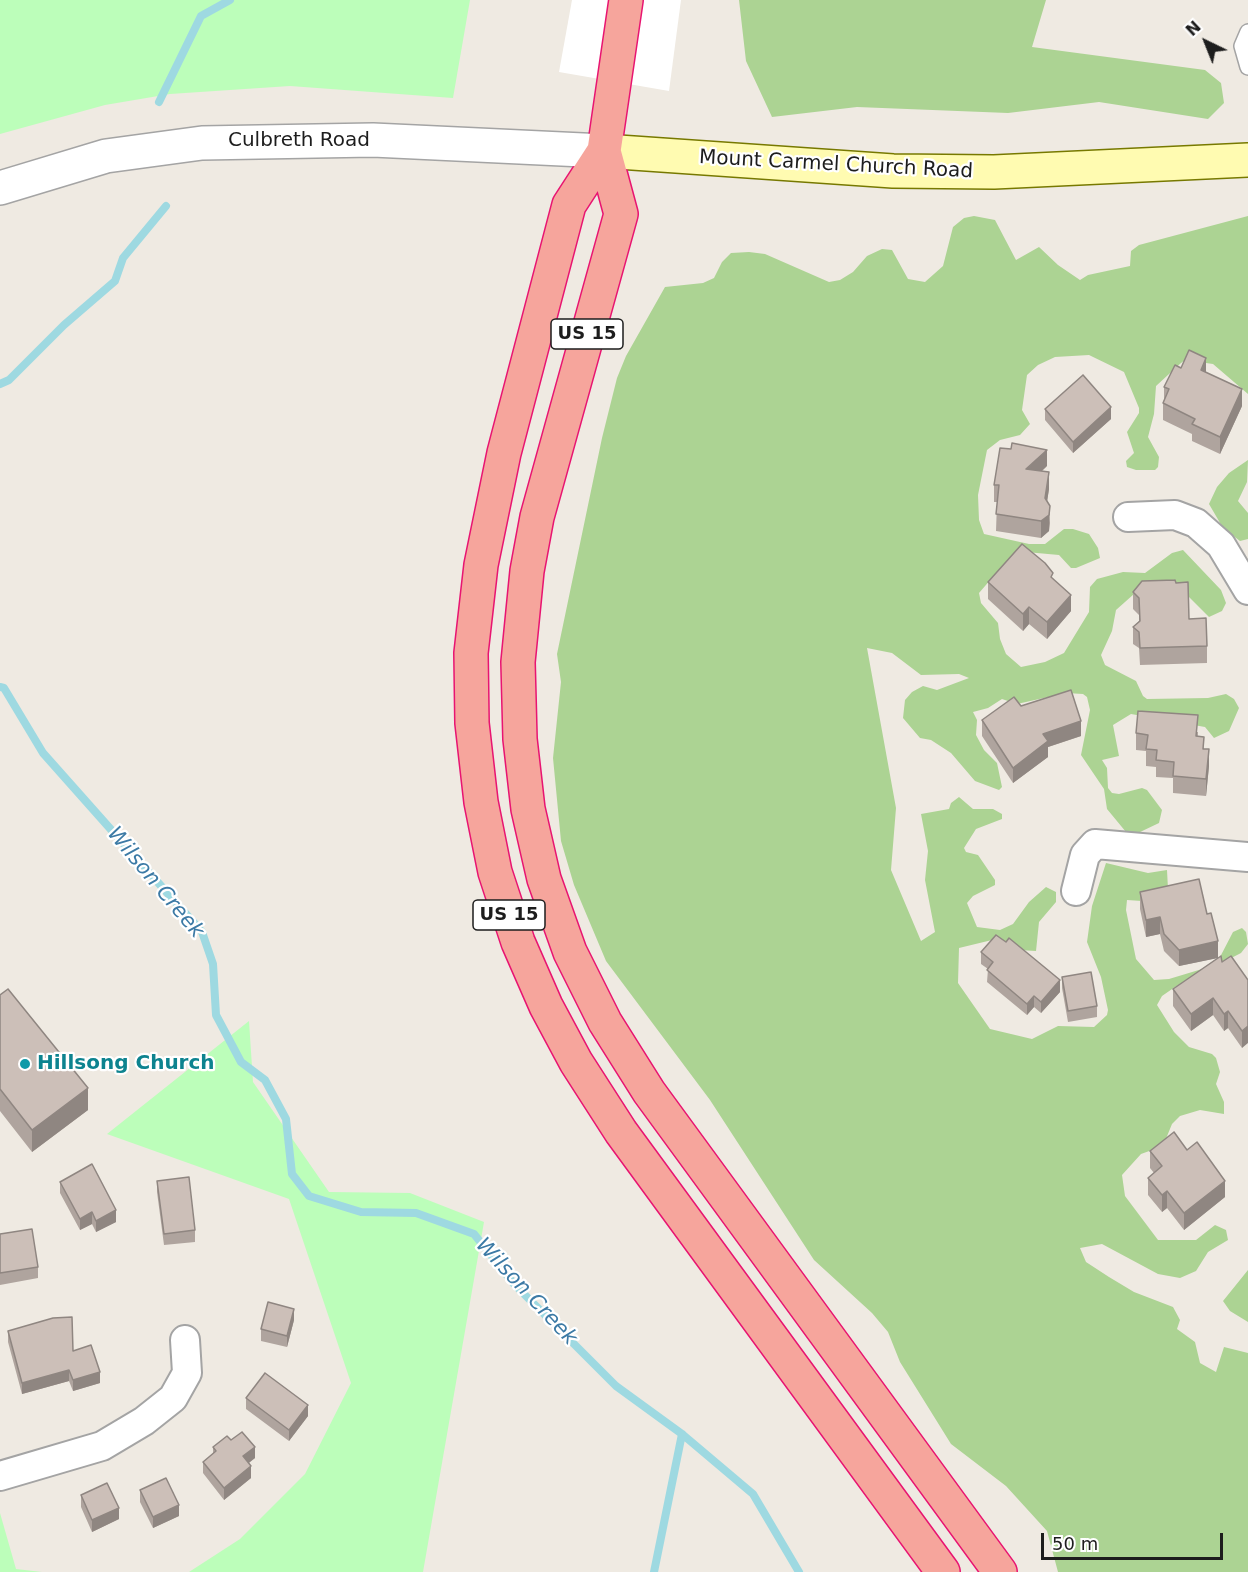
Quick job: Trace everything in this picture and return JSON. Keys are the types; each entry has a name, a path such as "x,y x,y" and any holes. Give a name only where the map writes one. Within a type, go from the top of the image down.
{"highway":[{"name":"US 15","path":"626,0 604,152 621,214 537,518 527,571 518,662 520,739 528,809 544,879 570,952 606,1022 649,1092 999,1572"},
{"name":"US 15","path":"604,152 569,205 504,453 481,565 471,653 472,723 480,802 495,872 518,942 546,1006 576,1062 621,1132 943,1572"}],"main road":[{"name":"Mount Carmel Church Road","path":"604,152 893,171 994,172 1248,160"}],"street":[{"name":"Culbreth Road","path":"0,188 106,156 202,143 373,140 604,152"},
{"path":"1128,516 1175,515 1196,523 1221,545 1248,590"},
{"path":"1076,891 1085,855 1095,844 1248,856"},
{"path":"0,1476 102,1446 144,1421 173,1398 187,1373 185,1340"}],"lane":[{"path":"1248,32 1242,46 1243,57 1248,67"}],"green space":[{"path":"0,0 470,0 453,98 290,86 170,94 105,105 0,134"},
{"path":"739,0 1046,0 1032,47 1205,70 1221,83 1224,103 1208,119 1099,102 1008,113 857,107 772,117 746,61"},
{"path":"974,216 995,220 1016,260 1039,247 1058,265 1080,280 1088,275 1130,266 1131,251 1139,245 1248,216 1248,394 1213,364 1185,360 1156,386 1154,414 1148,437 1159,457 1158,467 1155,470 1136,470 1127,467 1126,461 1134,453 1127,432 1139,413 1139,408 1124,372 1089,355 1055,357 1038,365 1027,375 1022,410 1030,424 1020,435 1000,440 987,450 978,495 979,520 984,534 1029,544 1045,544 1064,529 1073,529 1089,534 1098,548 1100,558 1076,568 1071,568 1059,555 1026,552 998,571 979,593 981,603 998,623 1000,639 1006,654 1021,667 1045,662 1064,653 1089,612 1090,587 1097,579 1123,572 1145,573 1172,553 1183,550 1221,590 1226,603 1222,611 1209,617 1185,593 1134,594 1116,610 1112,631 1101,655 1105,665 1136,681 1143,696 1147,699 1208,698 1226,694 1234,699 1239,708 1229,731 1214,738 1205,727 1131,714 1113,725 1119,756 1102,760 1107,768 1108,788 1112,793 1119,794 1142,788 1147,790 1162,810 1159,823 1138,833 1126,832 1107,809 1104,789 1081,755 1090,710 1087,697 1083,694 1066,693 1017,704 1002,699 988,708 973,712 977,720 976,735 984,750 997,763 1002,787 999,790 975,781 951,753 931,740 920,738 903,718 905,700 912,692 923,686 937,690 969,678 959,674 921,675 892,653 867,648 896,808 891,870 921,941 935,932 925,880 928,851 921,814 949,809 951,803 959,797 973,809 993,809 1002,814 1002,819 976,829 964,848 966,852 978,855 995,880 995,885 973,896 967,903 977,927 1000,930 1013,924 1029,902 1046,887 1056,892 1056,902 1039,922 1036,951 1019,950 992,940 959,948 958,983 990,1029 1032,1039 1058,1026 1094,1027 1107,1015 1101,977 1087,942 1092,906 1106,863 1148,873 1167,870 1168,889 1142,901 1127,900 1126,910 1136,959 1154,980 1169,979 1212,966 1219,959 1233,932 1242,928 1246,932 1248,944 1241,953 1175,987 1162,996 1157,1005 1174,1032 1189,1047 1212,1054 1216,1058 1220,1072 1216,1084 1224,1102 1224,1114 1200,1110 1180,1116 1172,1124 1163,1146 1141,1154 1122,1175 1125,1196 1158,1240 1196,1240 1215,1225 1226,1230 1228,1240 1208,1252 1196,1271 1180,1278 1158,1274 1102,1244 1080,1248 1086,1262 1109,1277 1134,1292 1173,1307 1180,1320 1177,1329 1195,1342 1200,1363 1216,1372 1224,1347 1248,1353 1248,1572 1058,1572 1047,1531 1006,1486 951,1444 900,1362 888,1332 872,1313 814,1260 710,1100 606,961 574,885 561,841 553,758 561,682 557,654 602,438 617,378 626,356 665,287 703,283 714,278 722,262 731,253 749,252 765,254 829,282 840,280 853,272 867,256 882,249 892,250 908,279 925,282 943,266 953,227 964,218"},
{"path":"1248,460 1247,482 1238,501 1248,513 1248,539 1240,541 1223,528 1209,504 1217,487 1229,473"},
{"path":"249,1021 253,1082 329,1192 410,1193 484,1222 423,1572 189,1572 240,1539 305,1474 351,1383 289,1199 107,1134"},
{"path":"1248,1270 1248,1322 1230,1311 1223,1301"},
{"path":"0,1513 16,1569 42,1572 0,1572"}],"pier":[{"path":"572,0 681,0 669,91 559,72"}],"building":[{"path":"1189,350 1206,358 1201,370 1242,389 1220,437 1192,424 1195,419 1163,403 1169,389 1164,387 1175,365 1181,368"},
{"path":"1083,375 1111,407 1073,442 1045,409"},
{"path":"1012,443 1047,450 1026,469 1049,472 1045,498 1050,506 1049,515 1041,521 996,514 999,485 994,485 1000,448 1011,449"},
{"path":"1022,544 1045,563 1053,573 1051,577 1071,595 1047,622 1029,607 1023,614 988,582"},
{"path":"1175,580 1176,583 1188,582 1189,619 1206,618 1207,646 1140,648 1139,632 1133,627 1140,621 1139,598 1133,592 1142,581"},
{"path":"1071,690 1081,721 1043,734 1048,741 1013,768 982,720 1014,697 1021,706"},
{"path":"1138,711 1198,715 1196,736 1204,737 1203,749 1209,749 1206,779 1173,776 1174,762 1156,760 1157,750 1146,749 1148,735 1136,733"},
{"path":"1199,879 1207,914 1211,913 1218,941 1179,950 1164,934 1160,917 1146,920 1140,892"},
{"path":"996,935 1006,942 1009,938 1060,980 1041,1002 1034,996 1027,1004 987,970 993,962 981,952"},
{"path":"1221,956 1222,962 1231,956 1248,980 1248,1026 1242,1031 1228,1011 1224,1014 1213,998 1191,1014 1173,989"},
{"path":"1091,972 1097,1006 1068,1011 1062,977"},
{"name":"Hillsong Church","path":"8,989 88,1088 32,1130 0,1089 0,995"},
{"path":"1174,1132 1187,1150 1197,1142 1225,1181 1184,1213 1167,1191 1162,1195 1148,1178 1162,1166 1150,1151"},
{"path":"92,1164 116,1210 96,1221 92,1212 80,1219 60,1182"},
{"path":"189,1177 195,1230 164,1234 157,1181"},
{"path":"32,1229 38,1267 0,1273 0,1234"},
{"path":"268,1302 294,1309 287,1336 261,1329"},
{"path":"72,1317 73,1351 91,1345 100,1372 73,1380 69,1370 22,1383 8,1331 53,1318"},
{"path":"265,1373 308,1405 289,1430 246,1398"},
{"path":"242,1432 255,1447 243,1456 251,1466 224,1488 203,1462 216,1451 213,1447 227,1436 231,1440"},
{"path":"166,1478 179,1505 153,1517 140,1490"},
{"path":"107,1483 119,1508 92,1520 81,1495"}],"waterway":[{"name":"Wilson Creek","path":"159,102 201,16 230,0"},
{"name":"Wilson Creek","path":"0,384 9,380 64,325 115,281 123,258 166,206"},
{"name":"Wilson Creek","path":"0,687 4,688 43,753 202,932 213,964 216,1015 241,1062 265,1080 286,1119 292,1174 309,1196 361,1212 416,1213 474,1234 514,1284 616,1386 682,1434 753,1494 799,1572"},
{"path":"654,1572 682,1434"}],"place":[{"name":"Hillsong Church","path":"25,1064"}]}
